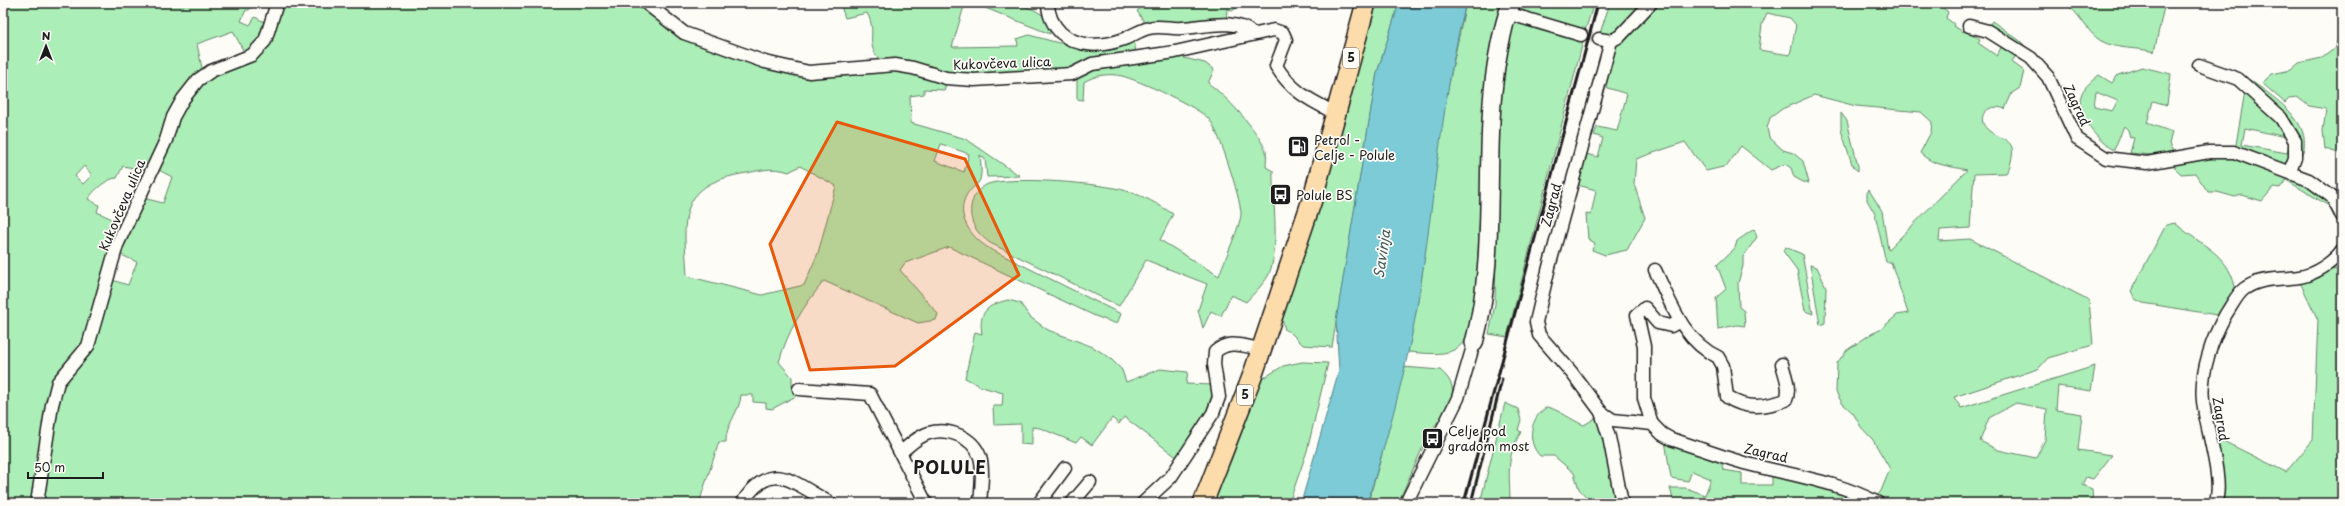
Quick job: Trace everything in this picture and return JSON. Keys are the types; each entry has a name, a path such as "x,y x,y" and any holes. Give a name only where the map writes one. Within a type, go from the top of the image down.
{"main road":[{"name":"5","path":"1203,503 1252,377 1260,349 1313,197 1337,114 1366,3"}],"street":[{"name":"Kukovčeva ulica","path":"36,503 52,405 58,382 88,346 117,245 166,140 173,117 183,99 198,80 211,71 252,55 265,41 277,3"},
{"name":"Kukovčeva ulica","path":"646,3 684,33 765,62 809,72 895,65 912,68 946,78 974,80 1072,74 1092,64 1176,52 1274,30 1283,33 1286,40 1276,66 1298,94 1337,114"},
{"path":"1048,3 1048,12 1058,30 1068,39 1086,45 1123,39 1150,28 1161,27 1182,28 1210,24 1247,28 1253,34"},
{"path":"1598,39 1611,41 1620,36 1651,3"},
{"path":"1406,503 1458,398 1480,324 1486,276 1492,110 1498,55 1509,8 1581,35"},
{"name":"Zagrad","path":"1969,26 1988,31 2030,58 2048,77 2078,139 2106,158 2147,163 2209,152 2234,152 2309,180 2332,197 2342,216"},
{"name":"Zagrad","path":"1611,41 1551,260 1536,322 1539,335 1572,373 1601,412 1609,437 1622,503"},
{"path":"2199,65 2238,79 2281,118 2295,141 2295,158 2290,172"},
{"name":"Zagrad","path":"2215,503 2217,486 2216,471 2202,400 2204,379 2215,334 2242,290 2261,281 2310,274 2329,262 2342,250"},
{"path":"1656,270 1680,321 1692,340 1706,352 1718,357 1722,366 1727,397 1736,403 1747,406 1768,406 1786,400 1788,395 1787,382 1782,364"},
{"path":"1652,424 1644,398 1644,346 1637,315 1645,308 1658,323 1671,326 1680,321"},
{"path":"1143,503 1171,478 1213,413 1219,397 1214,364 1215,352 1223,345 1232,343 1260,349"},
{"path":"799,389 870,394 926,503"},
{"name":"Zagrad","path":"1601,412 1613,420 1652,424 1662,434 1672,439 1744,463 1785,472 1857,493 1878,503"},
{"path":"901,452 916,439 928,433 941,430 959,435 972,442 980,457 980,503"},
{"path":"1039,503 1065,468"},
{"path":"742,503 751,489 765,478 779,476 830,503"},
{"path":"1072,503 1090,482"}],"highlighted area":[{"path":"837,122 965,159 1019,275 895,366 810,370 770,244"}],"green space":[{"path":"3,3 253,3 249,10 246,10 241,21 250,25 255,17 268,24 263,40 245,54 233,31 197,44 202,68 173,105 162,139 150,163 144,165 143,170 123,166 117,178 109,180 93,192 88,199 99,205 97,212 112,219 107,237 115,242 85,343 65,367 32,503 3,503 3,275 5,260 3,255","holes":["84,166 92,175 83,184 75,176"]},
{"path":"281,3 641,3 648,9 763,65 903,69 947,82 944,90 924,89 924,94 910,96 911,123 966,139 1020,176 987,177 985,159 980,155 980,180 978,184 967,194 963,210 964,218 971,233 990,249 1121,314 1117,324 1095,316 949,247 905,263 900,270 938,314 936,320 918,323 824,281 809,300 797,319 779,362 792,377 792,385 796,396 772,409 766,408 766,403 753,402 753,395 741,395 738,407 726,436 726,442 719,442 699,503 41,503 61,383 88,354 112,280 128,285 137,262 117,253 143,198 163,203 172,177 157,169 172,131 184,107 192,96 211,78 216,74 256,57","holes":["941,144 969,154 964,172 935,161","800,166 836,186 818,253 804,285 762,295 687,276 685,239 688,209 695,197 705,187 720,180 741,174 776,169 789,172"]},
{"path":"840,3 965,3 952,47 1018,46 1017,39 1029,35 1059,43 1134,40 1136,52 1069,72 973,77 883,63 873,50 872,27 867,13 845,18"},
{"path":"973,3 1008,4 1033,9 1042,15 1048,23 1050,34"},
{"path":"1147,3 1239,3 1238,7 1232,11 1227,9 1226,22 1146,25 1137,11"},
{"path":"1373,3 1399,3 1377,73 1332,347 1303,345 1290,332 1285,330 1282,319 1333,162"},
{"path":"1466,3 1502,3 1484,127 1475,316 1471,330 1465,340 1459,347 1452,351 1433,354 1408,352 1420,290 1444,107"},
{"path":"1518,3 1594,3 1585,31 1523,12 1518,8"},
{"path":"1610,3 1648,3 1614,35 1599,36"},
{"path":"1656,3 1678,3 1688,7 1693,3 1937,3 1948,12 1946,18 1954,24 1953,26 1964,32 1965,29 1980,39 1978,43 1997,56 2002,45 1983,33 1992,21 2019,40 2049,69 2048,70 2017,53 2012,62 2024,71 2020,88 2012,93 2005,109 1993,107 1985,112 1982,120 1987,129 2008,142 2011,146 2011,163 2006,173 1974,174 1970,228 1940,230 1939,241 1970,239 2089,300 2093,345 2048,358 2038,369 1954,397 1961,408 2095,366 2091,391 2058,386 2056,410 2082,414 2078,450 2112,455 2093,479 2086,477 2082,485 2092,489 2093,503 1887,503 1876,497 1881,491 1890,469 1873,440 1861,427 1853,413 1842,403 1836,392 1837,363 1847,350 1871,334 1880,330 1897,315 1908,313 1891,262 1886,262 1875,214 1867,200 1867,193 1869,190 1882,211 1888,250 1967,170 1936,163 1920,153 1931,132 1932,122 1921,112 1856,106 1814,95 1782,109 1770,118 1767,128 1769,137 1783,150 1793,153 1803,161 1809,183 1803,182 1794,177 1791,168 1785,164 1771,170 1741,146 1727,166 1706,171 1685,142 1636,159 1634,184 1645,218 1627,250 1605,255 1592,250 1595,243 1588,239 1586,214 1591,215 1596,190 1574,184 1582,153 1598,157 1603,138 1594,135 1597,127 1617,131 1627,94 1601,86 1618,42","holes":["1767,13 1790,18 1796,25 1790,55 1759,50 1762,24","2016,403 2047,409 2045,440 2036,458 1998,450 1980,441 1989,418"]},
{"path":"2064,3 2168,3 2164,7 2154,52 2114,46 2101,41 2091,33 2074,11"},
{"path":"1518,21 1584,38 1507,337 1489,334 1495,304 1499,95 1512,23"},
{"path":"2342,28 2342,154 2325,149 2323,131 2326,109 2309,106 2297,97 2290,98 2285,103 2262,83 2272,74 2291,70 2299,63 2322,58 2334,49"},
{"path":"1183,54 1184,58 1205,63 1214,70 1208,83 1232,104 1256,133 1266,151 1266,167 1273,171 1275,239 1272,265 1268,276 1246,302 1231,295 1221,316 1211,311 1203,328 1198,310 1207,284 1146,260 1119,306 990,243 978,232 971,219 971,207 973,200 978,191 988,184 999,182 1035,181 1078,183 1115,188 1139,195 1173,214 1160,240 1219,276 1236,233 1241,218 1241,213 1237,193 1228,164 1218,136 1209,119 1193,108 1167,94 1117,75 1097,76 1084,82 1083,100 1077,99 1077,76 1086,70"},
{"path":"2142,67 2171,74 2167,105 2153,101 2147,123 2172,132 2169,144 2176,157 2130,153 2134,138 2130,137 2128,130 2124,126 2114,150 2094,134 2084,118 2081,109 2080,101 2083,90 2099,75 2112,83 2118,75","holes":["2096,92 2118,101 2112,111 2094,107"]},
{"path":"2250,80 2277,100 2294,117 2304,137 2304,148 2297,166 2292,168 2235,150 2245,91","holes":["2245,128 2290,138 2287,153 2242,145"]},
{"path":"1841,113 1847,121 1858,171 1853,167 1841,130"},
{"path":"2232,154 2272,165 2325,196 2339,215 2334,217 2329,206 2286,180 2280,188 2274,187 2262,201 2242,195 2235,197 2217,192 2208,192 2195,173 2181,174 2175,168 2174,159"},
{"path":"2175,223 2214,252 2229,269 2236,294 2223,316 2143,303 2135,299 2131,291 2166,225"},
{"path":"1754,229 1757,237 1743,257 1743,266 1738,283 1739,307 1744,311 1745,326 1737,325 1718,329 1716,298 1726,289 1717,265 1735,248 1737,241"},
{"path":"1785,247 1802,254 1813,314 1805,311 1797,270 1783,251"},
{"path":"1810,265 1817,267 1826,287 1825,323 1820,325"},
{"path":"2327,269 2342,270 2342,503 2219,503 2215,437 2286,472 2313,440 2318,320 2299,280"},
{"path":"1008,300 1020,303 1030,317 1048,330 1093,347 1109,357 1122,370 1126,382 1160,369 1188,372 1186,384 1213,385 1210,405 1202,424 1179,459 1124,417 1119,424 1112,418 1092,445 1081,437 1076,443 1040,428 1032,427 1032,445 1021,444 1021,424 994,425 993,406 1002,406 1003,393 982,387 965,378 975,332 982,334 981,326 983,314 995,304"},
{"path":"1302,362 1328,363 1307,451 1289,503 1211,503 1219,477 1230,463 1262,379 1283,366"},
{"path":"1403,367 1440,370 1448,378 1452,386 1450,402 1430,433 1427,432 1423,438 1426,440 1398,503 1368,503 1381,458"},
{"path":"1505,403 1518,409 1521,420 1518,430 1521,432 1516,441 1510,459 1510,503 1480,503"},
{"path":"1547,407 1584,425 1599,416 1620,503 1592,503 1579,489 1574,473 1554,456 1540,456 1533,444 1532,430 1537,417 1541,411"},
{"path":"1665,441 1721,460 1723,470 1742,473 1742,485 1772,485 1772,472 1861,498 1858,503 1674,503 1670,488 1686,488 1705,495 1711,479 1692,471 1688,481 1671,478"}],"water":[{"name":"Savinja","path":"1399,3 1466,3 1445,110 1425,253 1410,343 1398,397 1367,503 1301,503 1339,370 1336,321 1377,73"}],"tunnel":[{"path":"1581,35 1599,39"}],"railway":[{"path":"1464,503 1598,3"},
{"path":"1471,503 1502,379"}],"place":[{"name":"Petrol - Celje - Polule","path":"1299,147"},
{"name":"Polule BS","path":"1280,195"},
{"name":"Celje pod gradom most","path":"1432,438"}],"district":[{"name":"POLULE","path":"950,468"}]}
